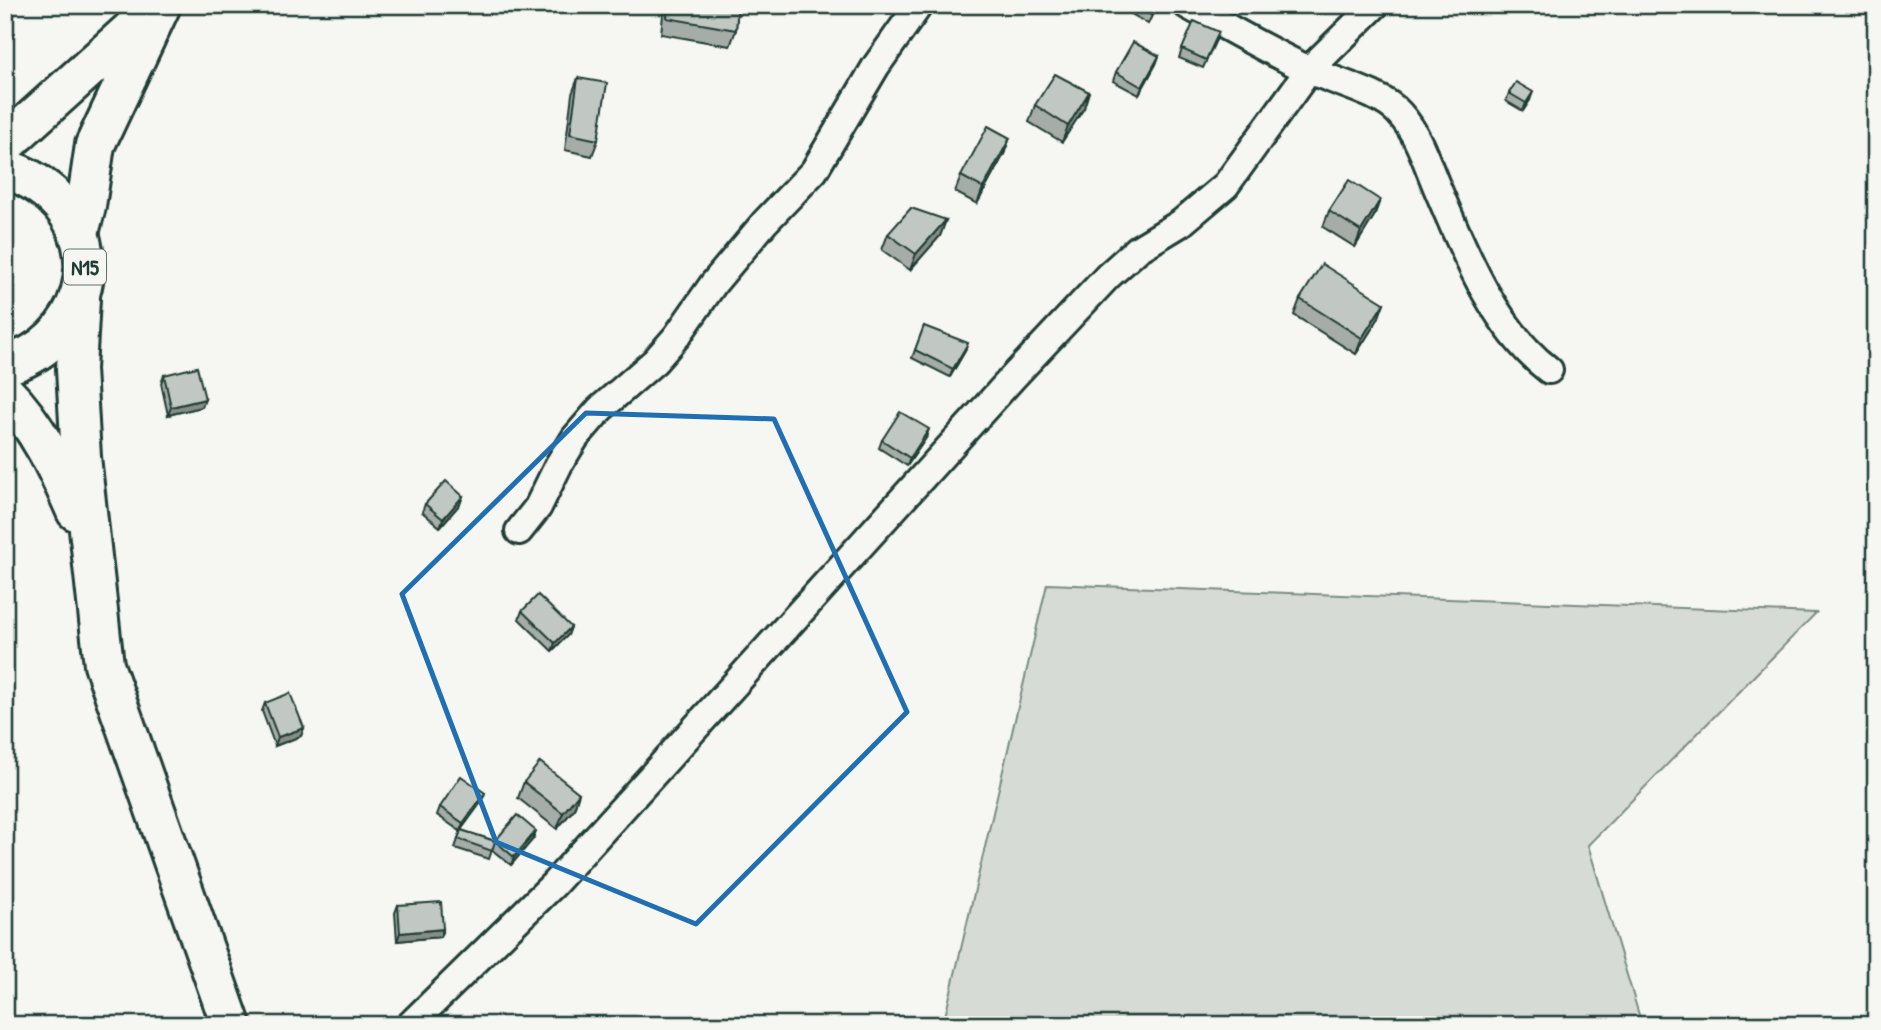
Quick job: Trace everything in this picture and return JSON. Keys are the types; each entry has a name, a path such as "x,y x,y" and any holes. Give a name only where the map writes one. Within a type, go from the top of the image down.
{"main road":[{"name":"N15","path":"5,144 160,5"},
{"name":"N15","path":"79,233 96,145 160,5"},
{"name":"N15","path":"5,170 39,184 63,205 79,233 85,266 79,299 64,329 39,351 5,365"},
{"path":"79,299 76,369 90,541 104,665 231,1025"},
{"path":"5,393 24,412 55,463 90,541"}],"street":[{"path":"519,531 538,507 575,438 600,409 662,353 714,283 765,222 814,171 876,66 919,5"},
{"path":"1186,5 1309,70 1378,99 1399,112 1415,135 1471,268 1518,340 1531,356 1549,370"},
{"path":"410,1025 553,885 1108,276 1138,249 1181,223 1226,185 1309,70 1374,5"}],"highlighted area":[{"path":"586,413 774,419 907,712 696,924 496,842 402,594"}],"shaded area":[{"path":"1047,584 1816,613 1588,845 1642,1025 943,1025"}],"building":[{"path":"668,5 738,5 736,30 667,18"},
{"path":"1134,5 1156,5 1151,15"},
{"path":"1194,21 1219,32 1206,60 1182,49"},
{"path":"1133,42 1159,56 1142,87 1116,72"},
{"path":"1055,74 1089,92 1068,126 1035,105"},
{"path":"578,78 607,83 598,140 570,134"},
{"path":"1516,82 1533,92 1526,103 1509,93"},
{"path":"988,126 1010,138 983,188 961,176"},
{"path":"1349,180 1380,200 1361,231 1329,211"},
{"path":"911,208 946,220 916,254 888,234"},
{"path":"1322,264 1384,303 1362,338 1300,299"},
{"path":"924,326 968,343 953,369 915,350"},
{"path":"197,367 205,399 171,407 164,375"},
{"path":"900,412 929,429 910,458 882,440"},
{"path":"446,481 463,496 443,519 425,504"},
{"path":"538,595 571,627 555,643 522,611"},
{"path":"290,693 304,728 278,737 265,703"},
{"path":"540,762 579,793 563,813 524,782"},
{"path":"461,776 485,793 463,823 440,807"},
{"path":"517,815 536,831 514,857 495,841"},
{"path":"461,830 495,841 492,851 458,839"},
{"path":"441,902 443,929 400,933 398,905"}]}
